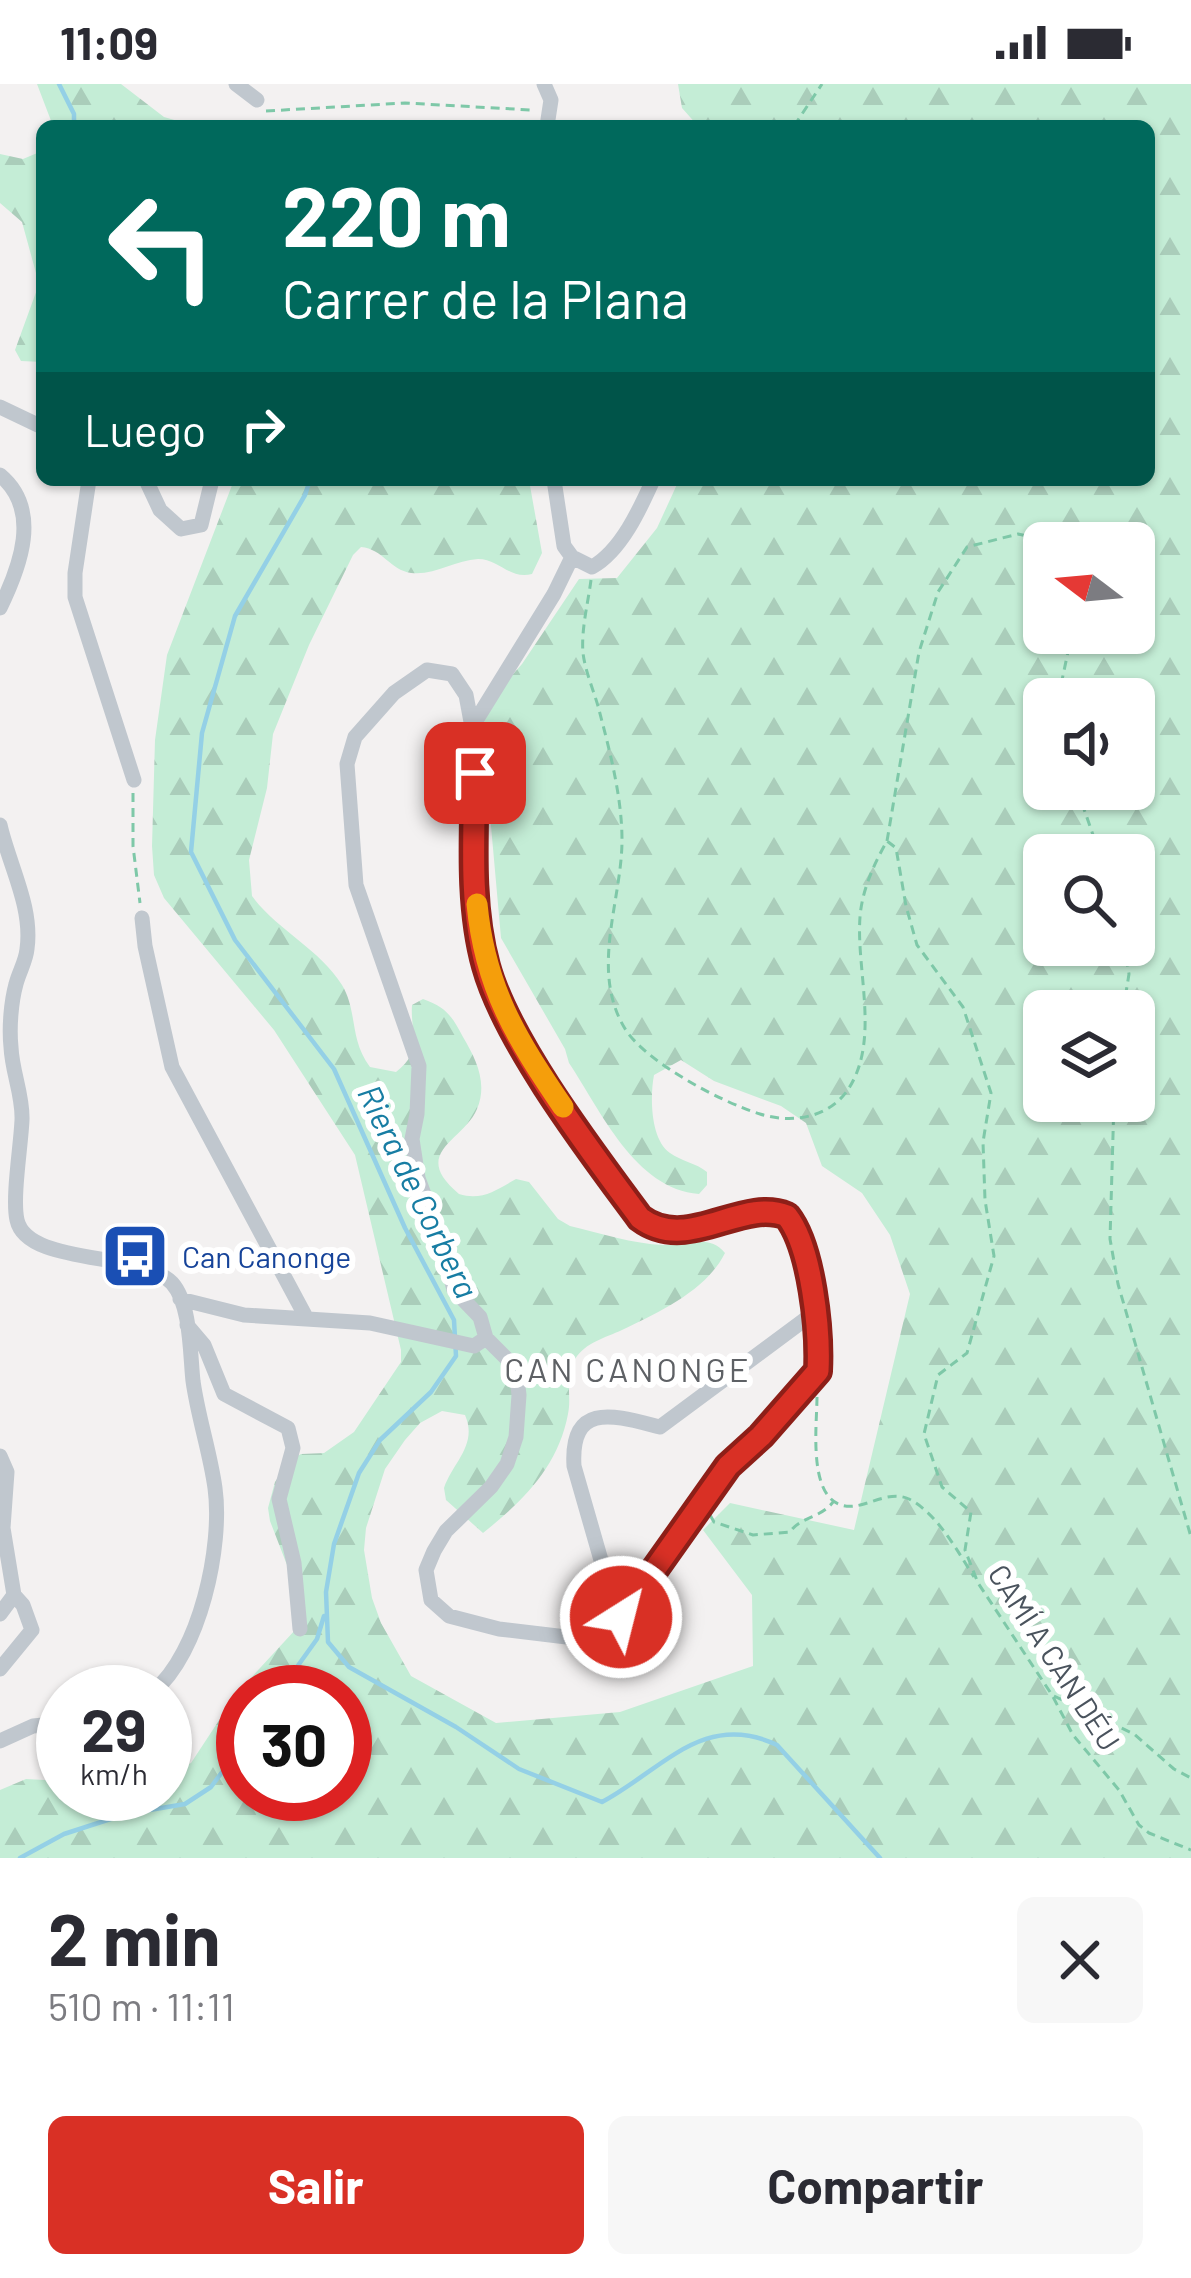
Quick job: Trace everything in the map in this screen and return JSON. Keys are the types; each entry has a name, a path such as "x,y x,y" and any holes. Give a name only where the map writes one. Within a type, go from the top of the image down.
{"street":[{"path":"236,84 257,100"},
{"path":"544,84 551,100 549,118"},
{"path":"0,407 36,424"},
{"path":"0,475 10,483 24,515 20,566 0,608"},
{"path":"88,486 75,597 134,780"},
{"path":"149,486 160,510 181,529 201,525 211,486"},
{"path":"555,486 564,546 572,557 592,567 625,532 650,486"},
{"path":"472,727 572,557"},
{"path":"180,1299 244,1315 370,1323 480,1342 516,1368 516,1437 507,1464 446,1531 434,1551 426,1570 431,1600 449,1616 499,1629 583,1639 610,1628 621,1617 728,1466 818,1371 815,1312 797,1232 787,1216 769,1211 694,1228 654,1228 640,1218 610,1176 524,1046 493,989 480,938 472,727 459,680 452,674 427,670 376,711 356,736 347,764 356,885 418,1066 412,1139 418,1178 454,1290 480,1317 480,1342"},
{"path":"0,825 25,906 27,948 14,989 10,1046 22,1111 16,1222 28,1237 61,1251 159,1274 173,1284 185,1322 217,1521 206,1592 192,1636 174,1665"},
{"path":"142,918 172,1067 307,1319"},
{"path":"621,1617 574,1466 573,1447 582,1426 593,1418 614,1415 659,1427 815,1312"},
{"path":"185,1322 204,1345 224,1394 288,1428 293,1448 279,1499 294,1563 300,1629"},
{"path":"0,1456 7,1472 3,1528 14,1595 32,1630 0,1669"},
{"path":"0,1614 14,1595"},
{"path":"0,1742 36,1726"}],"path":[{"path":"798,120 822,84"},
{"path":"257,100 268,112 405,103 549,118"},
{"path":"592,567 583,652 609,747 622,834 608,958 618,1017 645,1052 756,1113 802,1119 830,1108 849,1089 861,1060 865,993 860,918 866,885 887,841 910,696 938,592 967,547 1023,535"},
{"path":"134,780 133,846 142,918"},
{"name":"CAMÍ A CAN DÉU","path":"887,841 896,848 917,946 963,1006 991,1093 983,1142 994,1256 967,1353 938,1375 924,1435 942,1487 971,1512 965,1550 978,1582 1073,1735 1119,1790 1139,1825 1149,1834 1191,1850"},
{"path":"1113,1122 1110,1239 1118,1284 1191,1537"},
{"path":"818,1371 817,1479 834,1501 856,1507 895,1495 910,1500 952,1543 978,1582"},
{"path":"703,1502 714,1522 763,1536 790,1532 834,1501"},
{"path":"1052,1695 1134,1734 1191,1778"}],"green space":[{"path":"37,84 121,84 174,120 51,120"},
{"path":"678,84 1191,84 1191,1858 0,1858 0,1790 26,1779 36,1780 36,1821 192,1821 192,1761 216,1725 216,1821 372,1821 372,1665 263,1665 296,1629 297,1591 268,1508 275,1482 290,1460 301,1454 324,1453 354,1432 401,1362 401,1350 355,1155 274,1030 164,898 154,875 155,740 167,655 232,486 530,486 542,553 532,574 517,574 478,559 411,573 369,549 361,547 353,555 273,734 267,788 249,860 252,896 342,985 359,1046 370,1067 396,1072 410,1057 412,1005 423,999 452,1018 481,1081 477,1109 439,1157 445,1180 459,1194 482,1195 516,1179 529,1182 558,1219 570,1226 652,1244 712,1243 725,1253 706,1279 680,1299 579,1353 570,1372 563,1433 547,1467 525,1495 483,1533 446,1500 444,1488 466,1444 465,1415 442,1411 420,1423 385,1469 366,1528 364,1550 381,1623 411,1676 496,1723 620,1712 753,1666 752,1595 703,1530 730,1503 854,1530 910,1294 890,1235 862,1193 822,1166 806,1123 781,1106 714,1081 681,1060 654,1075 655,1128 670,1153 707,1172 707,1185 699,1194 676,1189 656,1178 622,1145 569,1063 501,938 482,725 579,579 617,578 657,528 676,486 1155,486 1155,120 693,120 682,108"},
{"path":"0,154 23,159 36,154 36,273 22,222 0,203"},
{"path":"36,292 36,362 21,361 15,350"}],"waterway":[{"name":"Riera de Corbera","path":"59,84 74,120"},
{"name":"Riera de Corbera","path":"308,486 235,616 202,733 191,852 235,940 334,1069 405,1228 454,1320 456,1356 431,1392 380,1440 359,1473 334,1544 326,1592 328,1642 349,1667 456,1727 519,1769 602,1802 705,1739 751,1736 777,1745 880,1858"},
{"path":"298,1665 317,1639 324,1616"},
{"path":"20,1858 64,1834 126,1814 185,1804 216,1780"}],"slow traffic":[{"path":"477,904 493,989 563,1107"}],"place":[{"name":"Can Canonge","path":"135,1256"}],"district":[{"name":"CAN CANONGE","path":"628,1369"}],"route":[{"path":"475,773 474,864 485,964 504,1010 558,1101 640,1218 654,1228 694,1228 769,1211 787,1216 797,1232 815,1312 818,1371 728,1466 621,1617"}]}
